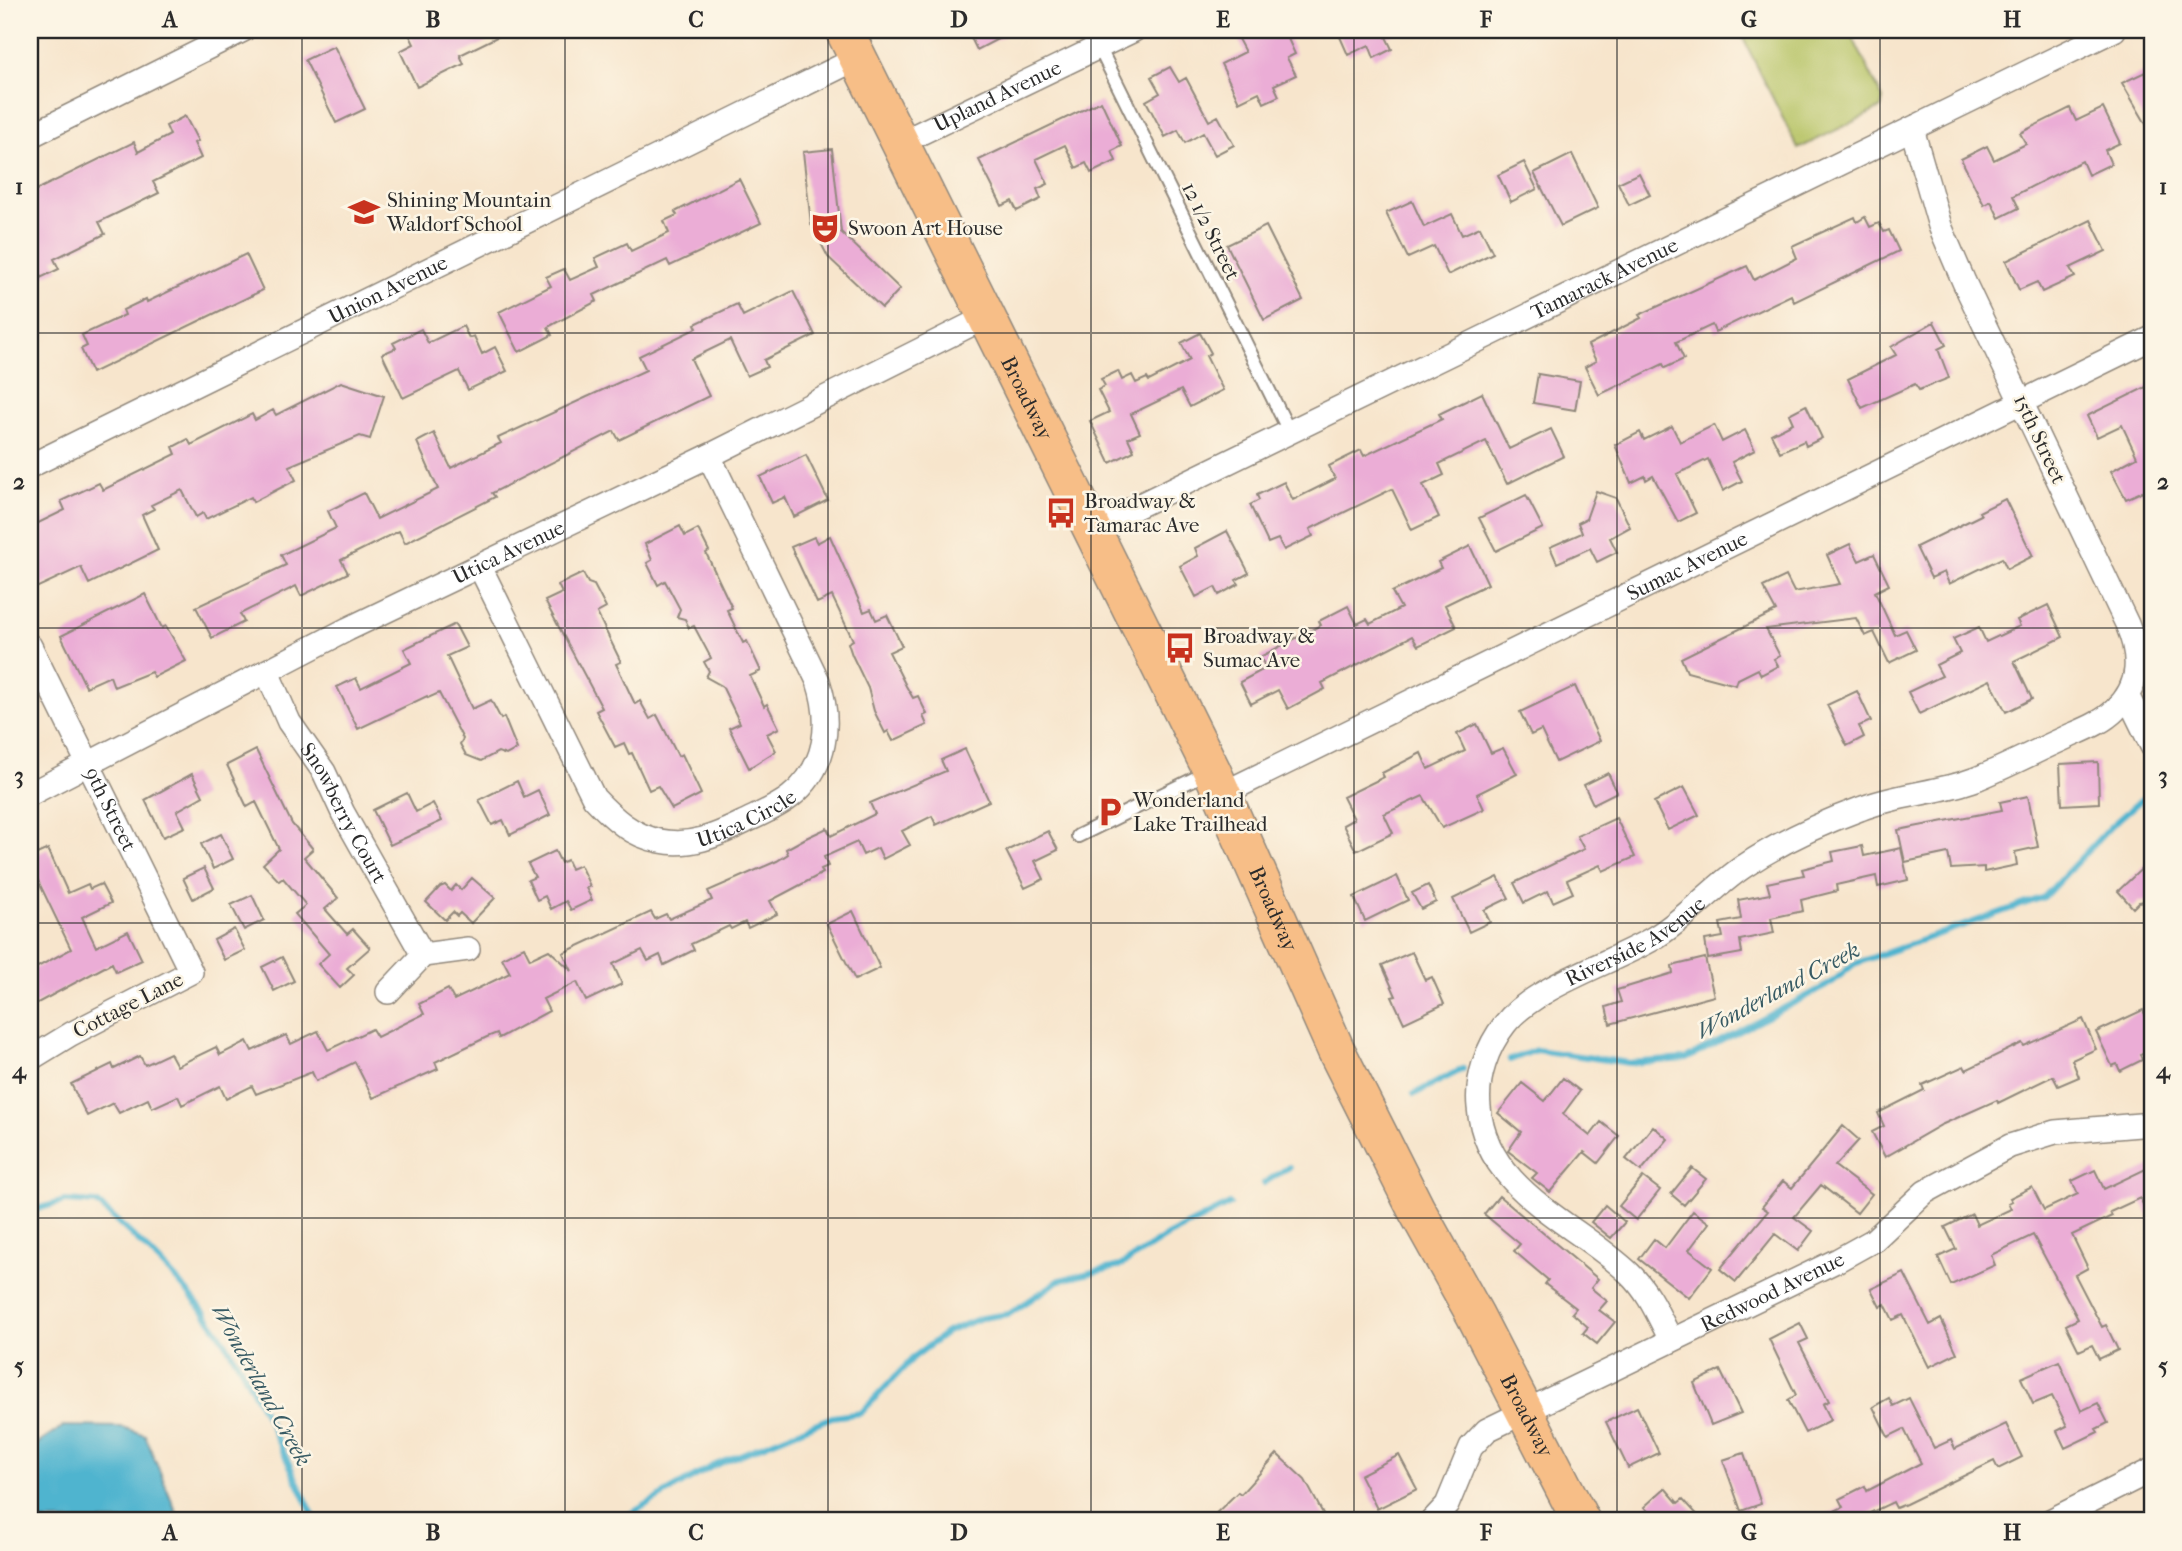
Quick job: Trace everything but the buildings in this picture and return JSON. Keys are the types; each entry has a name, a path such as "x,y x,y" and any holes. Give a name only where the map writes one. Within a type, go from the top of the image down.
{"main road":[{"name":"Broadway","path":"851,44 1217,782 1336,1050 1416,1209 1581,1521"}],"street":[{"path":"30,136 243,30"},
{"name":"Upland Avenue","path":"900,143 1134,30"},
{"name":"Tamarack Avenue","path":"1093,528 2114,30"},
{"name":"Union Avenue","path":"30,466 851,44"},
{"name":"15th Street","path":"1912,129 1940,226 2137,648 2138,670 2128,697"},
{"name":"Utica Avenue","path":"30,794 267,672 988,316"},
{"name":"Sumac Avenue","path":"1217,782 2152,338"},
{"name":"Utica Circle","path":"480,567 594,798 612,818 635,833 660,841 687,843 716,837 789,798 813,772 825,740 826,706 818,681 709,456"},
{"name":"9th Street","path":"30,646 191,972"},
{"name":"Snowberry Court","path":"267,672 289,722 324,772 342,813 423,955"},
{"path":"2128,697 2152,746"},
{"name":"Riverside Avenue","path":"1671,1340 1649,1297 1631,1275 1516,1186 1497,1163 1485,1137 1479,1108 1479,1085 1490,1048 1506,1023 1527,1003 1657,936 1742,867 1799,834 1864,807 1975,779 2101,721 2128,697"},
{"path":"388,992 423,955 468,949"},
{"name":"Cottage Lane","path":"30,1059 71,1034 191,972"},
{"name":"Redwood Avenue","path":"1432,1521 1447,1506 1471,1447 1487,1430 1874,1240 1925,1192 2010,1146 2055,1132 2152,1124"},
{"path":"2050,1521 2152,1470"}],"lane":[{"name":"12 1/2 Street","path":"1099,47 1289,431"},
{"path":"1078,836 1217,782"}],"green space":[{"path":"1739,30 1849,30 1883,99 1881,108 1798,149"}],"water":[{"path":"64,1426 122,1427 145,1435 180,1521 30,1521 30,1449"}],"waterway":[{"name":"Wonderland Creek","path":"1510,1060 1536,1050 1629,1063 1686,1059 1830,984 1854,964 2044,897 2111,826 2142,799"},
{"name":"Wonderland Creek","path":"1414,1094 1463,1069"},
{"name":"Wonderland Creek","path":"1264,1183 1289,1167"},
{"name":"Wonderland Creek","path":"30,1211 65,1201 97,1203 175,1278 215,1327 243,1372 316,1521"},
{"name":"Wonderland Creek","path":"618,1521 713,1466 832,1417 861,1413 914,1357 947,1332 981,1318 1009,1314 1060,1280 1120,1266 1167,1236 1230,1204"}],"place":[{"name":"Shining Mountain Waldorf School","path":"364,212"},
{"name":"Swoon Art House","path":"825,228"},
{"name":"Broadway & Tamarac Ave","path":"1061,513"},
{"name":"Broadway & Sumac Ave","path":"1180,648"},
{"name":"Wonderland Lake Trailhead","path":"1110,812"}]}
